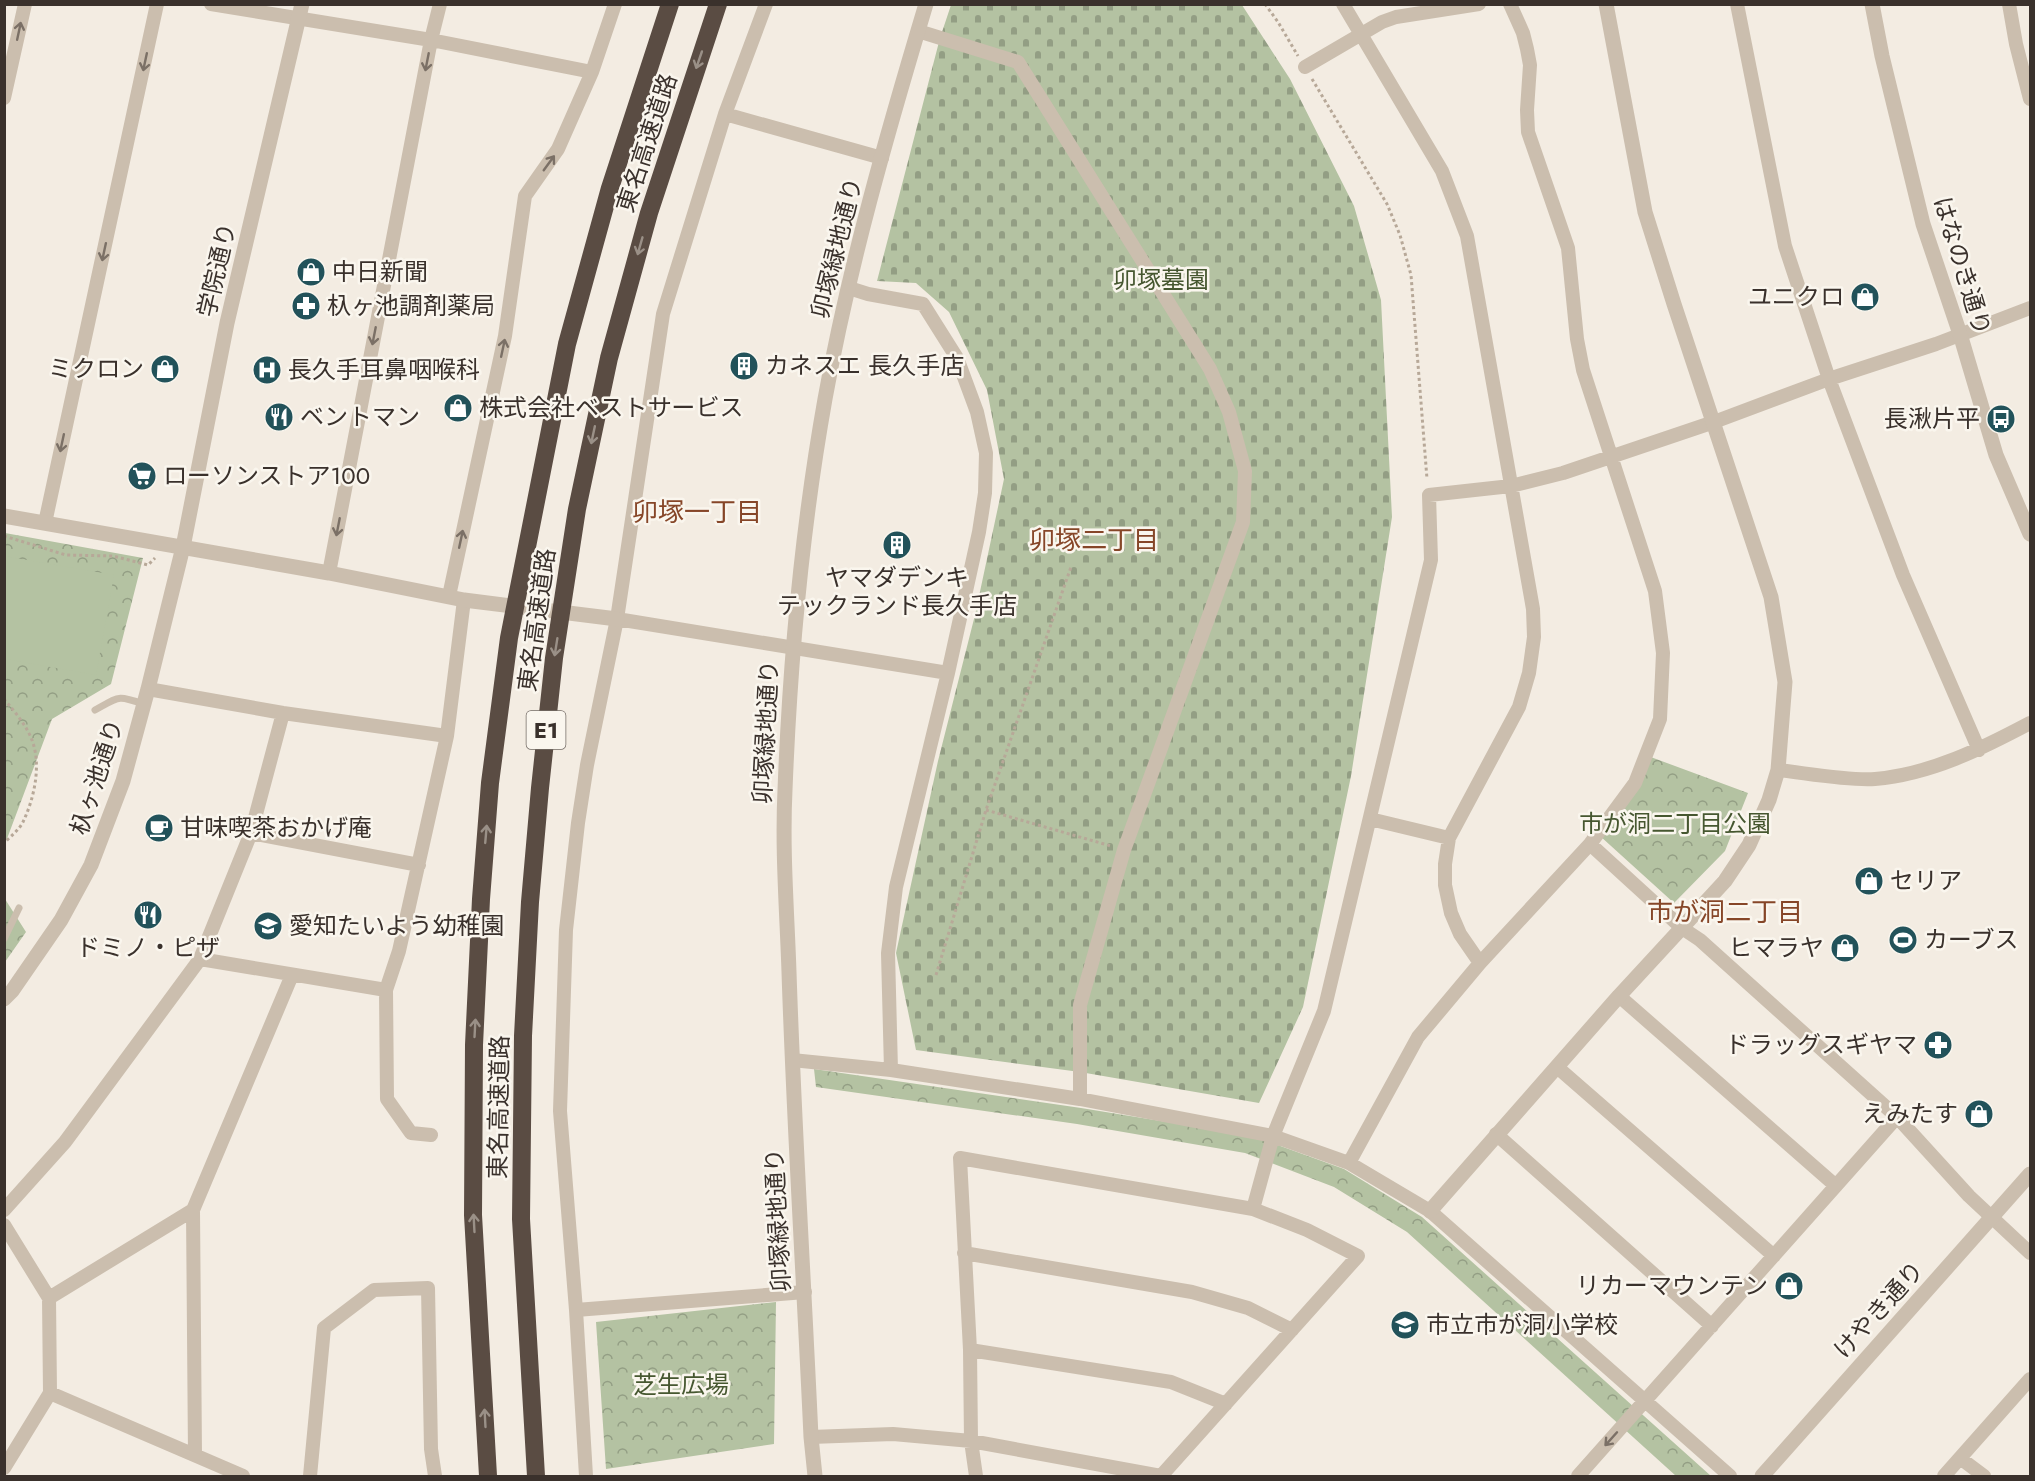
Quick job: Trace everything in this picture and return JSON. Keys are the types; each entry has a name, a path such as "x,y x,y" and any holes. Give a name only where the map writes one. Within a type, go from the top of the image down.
{"highway":[{"name":"東名高速道路","path":"488,1476 473,1215 474,1045 481,898 490,783 509,638 567,344 610,188 670,4"},
{"name":"東名高速道路","path":"536,1476 521,1219 523,1036 530,902 554,658 578,509 609,358 649,213 718,4"}],"street":[{"path":"4,98 25,4"},
{"path":"45,523 157,4"},
{"path":"211,4 301,12 592,72"},
{"path":"329,573 431,40 440,4"},
{"path":"449,596 505,336 525,196 558,149 592,72 615,4"},
{"path":"586,1476 576,1310 560,1111 566,930 578,822 616,619 663,314 725,114 766,4"},
{"name":"卯塚緑地通り","path":"815,1476 811,1437 792,1060 784,794 793,647 811,492 826,398 849,288 882,158 926,4"},
{"path":"1343,4 1442,171 1467,236 1533,609 1534,637 1529,673 1519,707 1449,838 1444,864 1445,885 1451,913 1460,934 1480,963"},
{"path":"1305,67 1382,22 1396,17 1479,4"},
{"path":"1349,1163 1418,1037 1480,963 1590,844 1635,783 1660,719 1663,653 1655,591 1583,370 1577,339 1568,248 1528,132 1530,65 1523,33 1510,4"},
{"path":"1430,1211 1496,1134 1725,881 1749,845 1778,770 1785,682 1771,597 1646,212 1606,4"},
{"path":"1737,4 1785,246 1829,379 1902,575 1979,750"},
{"name":"はなのき通り","path":"1872,4 1882,56 1923,224 1960,334 1996,455 2031,534"},
{"path":"2009,4 2016,44 2031,99"},
{"name":"学院通り","path":"183,547 227,323 301,12"},
{"path":"918,31 1018,62 1210,369 1228,411 1245,471 1243,522 1124,850 1080,1005 1080,1099"},
{"path":"725,114 882,158"},
{"path":"849,288 868,294 923,304 957,358 977,412 986,453 985,493 979,532 948,673 896,887 888,953 891,1070"},
{"path":"1253,1209 1273,1136 1324,1011 1431,560 1429,495 1511,486 1563,473 1714,422 1829,379 1936,344 2031,308"},
{"path":"4,516 329,573 464,600 616,619 948,673"},
{"name":"杁ヶ池通り","path":"4,999 12,991 61,920 91,865 123,782 183,547"},
{"path":"430,1135 411,1133 387,1099 386,990 399,951 447,736 464,600"},
{"path":"146,697 447,736"},
{"path":"4,1210 65,1142 200,959 251,833 283,713"},
{"path":"1778,770 1873,779 1922,771 1979,750 2031,723"},
{"path":"1370,819 1449,838"},
{"path":"251,833 418,864"},
{"path":"1590,844 1897,1117 1991,1218 2031,1254"},
{"path":"200,959 386,990"},
{"path":"195,1455 193,1209 292,975"},
{"path":"1620,996 1836,1186"},
{"path":"792,1060 891,1070 1080,1099 1273,1136 1349,1163 1430,1211 1730,1476"},
{"path":"1557,1068 1774,1256"},
{"path":"1578,1476 1897,1117"},
{"path":"1496,1134 1712,1326"},
{"path":"811,1437 893,1434 971,1442 1161,1476 1358,1256 1307,1230 1253,1209 960,1158 970,1350 971,1442 976,1476"},
{"name":"けやき通り","path":"1762,1476 2031,1174"},
{"path":"49,1298 193,1209"},
{"path":"4,1225 49,1298 50,1393 4,1468"},
{"path":"964,1254 1192,1292 1248,1308 1292,1330"},
{"path":"310,1476 324,1328 374,1290 428,1288 431,1449 435,1476"},
{"path":"576,1310 805,1292"},
{"path":"970,1350 1171,1382 1226,1404"},
{"path":"1944,1476 2029,1383"},
{"path":"50,1393 243,1476"},
{"path":"1960,1458 1984,1476"}],"lane":[{"path":"95,710 117,698 146,697"},
{"path":"4,939 19,908"}],"path":[{"path":"1265,4 1387,204 1400,234 1411,275 1429,495"},
{"path":"4,536 66,555 113,556 148,565 159,555"},
{"path":"936,975 986,810 1071,567"},
{"path":"4,699 20,719 33,742 36,765 33,790 23,822 4,843"},
{"path":"986,810 1124,850"}],"green space":[{"name":"卯塚墓園","path":"951,5 1242,5 1290,79 1354,206 1381,300 1392,517 1351,776 1303,1007 1259,1103 1080,1072 916,1050 896,953 938,761 975,615 1004,479 987,390 949,312 916,283 877,281 940,38"},
{"path":"5,533 143,558 111,684 52,719 5,844"},
{"path":"4,556 114,575 96,675 5,659"},
{"name":"市が洞二丁目公園","path":"1648,756 1748,793 1725,851 1674,903 1600,836"},
{"path":"5,899 26,932 5,962"},
{"path":"814,1069 1253,1136 1344,1169 1422,1217 1711,1476 1676,1476 1407,1232 1334,1187 1245,1153 1077,1124 816,1087"},
{"name":"芝生広場","path":"776,1302 774,1444 606,1469 596,1322"}],"place":[{"name":"中日新聞","path":"311,272"},
{"name":"ユニクロ","path":"1865,297"},
{"name":"杁ヶ池調剤薬局","path":"306,306"},
{"name":"カネスエ 長久手店","path":"744,366"},
{"name":"ミクロン","path":"165,369"},
{"name":"長久手耳鼻咽喉科","path":"267,370"},
{"name":"株式会社ベストサービス","path":"458,408"},
{"name":"ベントマン","path":"279,417"},
{"name":"長湫片平","path":"2001,419"},
{"name":"ローソンストア100","path":"142,476"},
{"name":"ヤマダデンキ テックランド長久手店","path":"897,545"},
{"name":"甘味喫茶おかげ庵","path":"159,828"},
{"name":"セリア","path":"1869,881"},
{"name":"ドミノ・ピザ","path":"148,915"},
{"name":"愛知たいよう幼稚園","path":"268,926"},
{"name":"カーブス","path":"1903,940"},
{"name":"ヒマラヤ","path":"1845,948"},
{"name":"ドラッグスギヤマ","path":"1938,1045"},
{"name":"えみたす","path":"1979,1114"},
{"name":"リカーマウンテン","path":"1789,1286"},
{"name":"市立市が洞小学校","path":"1405,1325"}],"district":[{"name":"卯塚一丁目","path":"697,512"},
{"name":"卯塚二丁目","path":"1094,540"},
{"name":"市が洞二丁目","path":"1725,912"}]}
